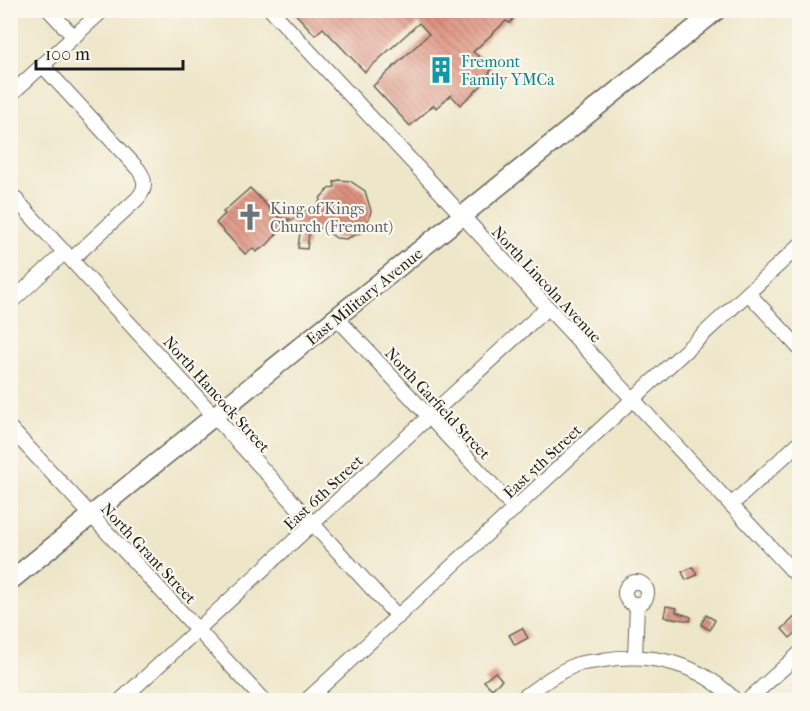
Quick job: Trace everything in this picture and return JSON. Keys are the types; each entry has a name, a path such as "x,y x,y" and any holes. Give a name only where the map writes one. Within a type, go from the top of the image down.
{"main road":[{"name":"East Military Avenue","path":"10,582 717,10"}],"street":[{"path":"49,10 74,37"},
{"path":"10,95 103,10"},
{"name":"North Lincoln Avenue","path":"271,10 800,579"},
{"path":"10,303 139,197 145,182 138,169 43,66"},
{"name":"North Hancock Street","path":"10,193 398,616"},
{"name":"East 5th Street","path":"307,700 800,245"},
{"path":"748,293 800,349"},
{"name":"East 6th Street","path":"121,700 547,308"},
{"name":"North Garfield Street","path":"337,318 515,509"},
{"name":"North Grant Street","path":"10,428 263,700"},
{"path":"731,505 800,442"},
{"path":"635,657 637,604"},
{"path":"748,700 800,653"},
{"path":"520,700 555,674 578,664 635,657 656,658 699,674 724,689 735,700"}],"building":[{"name":"Fremont Family YMCa","path":"292,10 519,10 510,23 506,21 473,52 493,67 482,85 460,105 451,95 436,108 434,105 410,126 373,86 429,34 419,23 365,72 323,28 315,35"},
{"path":"350,181 365,191 371,211 367,225 360,233 346,239 336,238 323,228 318,228 309,233 307,249 298,248 300,232 295,225 289,224 303,209 316,211 321,197 330,188 335,187 334,182"},
{"path":"250,188 279,218 290,219 267,245 256,252 253,248 245,254 216,223 225,214 223,212"},
{"path":"693,567 697,575 686,580 682,572"},
{"path":"666,606 677,608 676,612 691,617 690,621 664,617"},
{"path":"800,612 800,629 790,638 782,629"},
{"path":"706,615 715,620 710,630 701,625"},
{"path":"522,628 528,638 515,645 509,635"},
{"path":"495,672 502,680 492,689 484,681"}],"place":[{"name":"Fremont Family YMCa","path":"441,70"},
{"name":"King of Kings Church (Fremont)","path":"250,217"}]}
